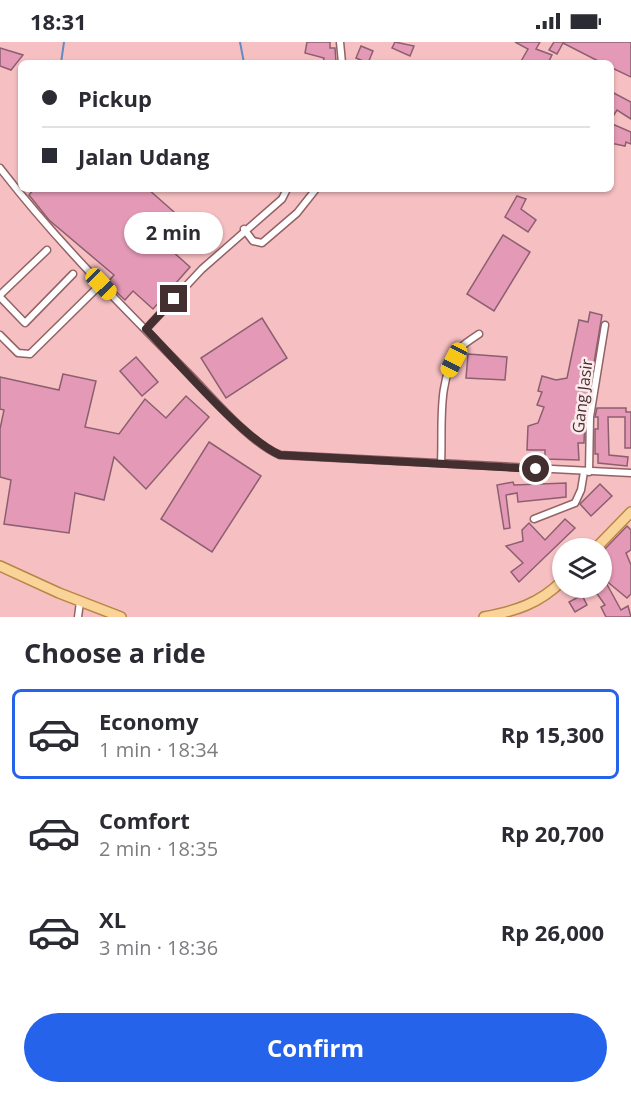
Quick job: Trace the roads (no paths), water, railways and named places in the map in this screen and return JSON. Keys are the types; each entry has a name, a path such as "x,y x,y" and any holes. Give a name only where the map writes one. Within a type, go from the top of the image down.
{"main road":[{"path":"606,538 631,512"},
{"path":"0,566 80,602 121,617"},
{"path":"484,617 529,606 552,591"}],"street":[{"path":"340,42 342,60"},
{"path":"0,168 18,192"},
{"path":"18,192 35,214 101,284 229,415 270,451 280,455 631,473"},
{"path":"146,329 202,269 244,229 282,199 286,192"},
{"path":"244,229 254,241 261,243 297,213 314,192"},
{"path":"47,250 0,296 25,323 73,274"},
{"path":"0,335 18,353 30,354 101,284"},
{"name":"Gang Jasir","path":"534,519 575,503 581,490 586,472 590,417 606,324"},
{"path":"441,463 444,388 448,373 460,348 479,334"},
{"path":"78,617 80,602"}],"waterway":[{"path":"61,60 64,42"},
{"path":"240,42 243,60"}]}
